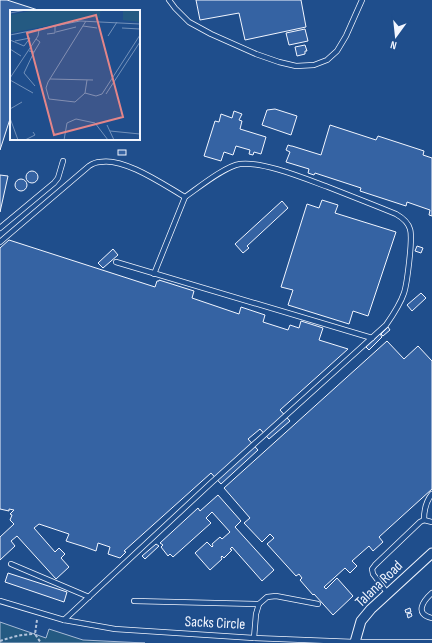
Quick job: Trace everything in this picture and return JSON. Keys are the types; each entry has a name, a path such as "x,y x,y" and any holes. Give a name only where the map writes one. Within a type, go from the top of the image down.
{"street":[{"name":"Talana Road","path":"355,642 361,621 432,553"}],"lane":[{"path":"169,0 189,22 211,34 256,54 296,66 314,65 327,60 337,51 346,36 362,0"},
{"path":"0,228 54,183 58,178 63,161"},
{"path":"0,242 89,166 101,162 124,164 185,197"},
{"path":"64,620 211,483 386,325 397,309 405,292 412,241 411,230 405,220 396,214 272,168 239,164 223,171 185,197 154,274"},
{"path":"116,262 372,338"},
{"path":"424,520 424,512 432,494"},
{"path":"388,594 373,574 372,569 420,522 424,520 432,522"},
{"path":"12,564 89,597"},
{"path":"432,593 425,599 422,607 422,612 424,615 432,618"},
{"path":"254,638 256,614 259,604 267,597 276,596 318,604"},
{"name":"Sacks Circle","path":"0,601 64,620 115,629 254,638 355,642 432,642"},
{"path":"134,601 259,604"}],"path":[{"path":"38,613 35,634 41,643"},
{"path":"0,641 27,634 35,634"}],"shaded area":[{"path":"0,622 46,638 49,629 83,640 145,643 0,643"}],"building":[{"path":"0,0 7,0 38,10 10,10 10,119 0,150"},
{"path":"196,0 301,0 306,27 245,40 239,13 200,20"},
{"path":"305,29 308,41 289,45 286,33"},
{"path":"305,45 307,51 305,51 305,54 297,56 295,47"},
{"path":"275,109 297,116 291,135 262,125 267,110"},
{"path":"234,111 242,114 239,120 242,121 240,129 266,137 261,154 254,152 253,155 249,154 250,150 236,146 233,155 224,152 221,161 204,156 215,121 219,122 221,114 232,118"},
{"path":"330,125 376,140 378,136 424,151 423,155 432,158 432,216 429,215 430,210 407,202 406,206 360,191 361,188 315,173 314,175 308,173 309,169 286,162 290,152 286,150 288,145 321,155"},
{"path":"118,150 126,150 126,155 118,155"},
{"path":"30,171 34,171 38,177 34,183 30,183 26,179 26,175"},
{"path":"0,175 8,176 0,212"},
{"path":"19,179 23,179 27,185 23,191 19,191 15,187 15,183"},
{"path":"322,200 338,205 335,213 396,232 368,316 353,311 349,324 288,305 293,290 281,287 307,204 319,208"},
{"path":"282,201 288,208 247,246 249,248 243,253 235,244"},
{"path":"9,240 155,287 157,281 159,280 194,291 192,298 239,314 241,307 265,315 263,322 288,330 290,325 299,328 301,321 323,328 319,340 348,349 280,410 290,421 269,439 260,429 248,439 258,450 221,484 211,473 124,551 126,552 120,558 108,554 110,547 98,543 96,551 66,541 69,534 39,524 34,528 55,552 59,548 65,554 61,558 69,567 56,579 17,536 11,541 15,546 0,560 0,537 14,524 10,520 12,515 10,514 14,510 9,509 9,511 0,509 0,248"},
{"path":"417,246 423,248 421,253 415,251"},
{"path":"113,249 118,255 103,268 98,263"},
{"path":"421,293 426,298 412,311 407,305"},
{"path":"388,327 390,330 383,336 381,334"},
{"path":"380,334 382,337 369,350 366,347"},
{"path":"387,341 404,359 418,346 432,361 432,489 379,537 383,542 373,551 369,546 352,561 357,566 350,573 345,568 324,587 326,589 337,578 353,596 333,615 300,580 302,578 299,574 296,576 267,544 274,538 270,534 262,542 244,523 250,518 224,488"},
{"path":"218,495 241,521 235,527 274,570 262,581 232,547 230,549 232,550 224,558 222,556 222,559 210,570 195,553 207,542 212,547 212,544 220,537 222,539 230,532 212,512 206,518 211,523 173,557 170,554 168,556 161,547 163,545 160,543 198,508 200,511"},
{"path":"156,544 159,546 145,559 142,556"},
{"path":"8,573 67,592 64,602 5,582"},
{"path":"410,608 411,612 406,613 405,610"},
{"path":"411,613 412,616 408,618 407,614"}]}
